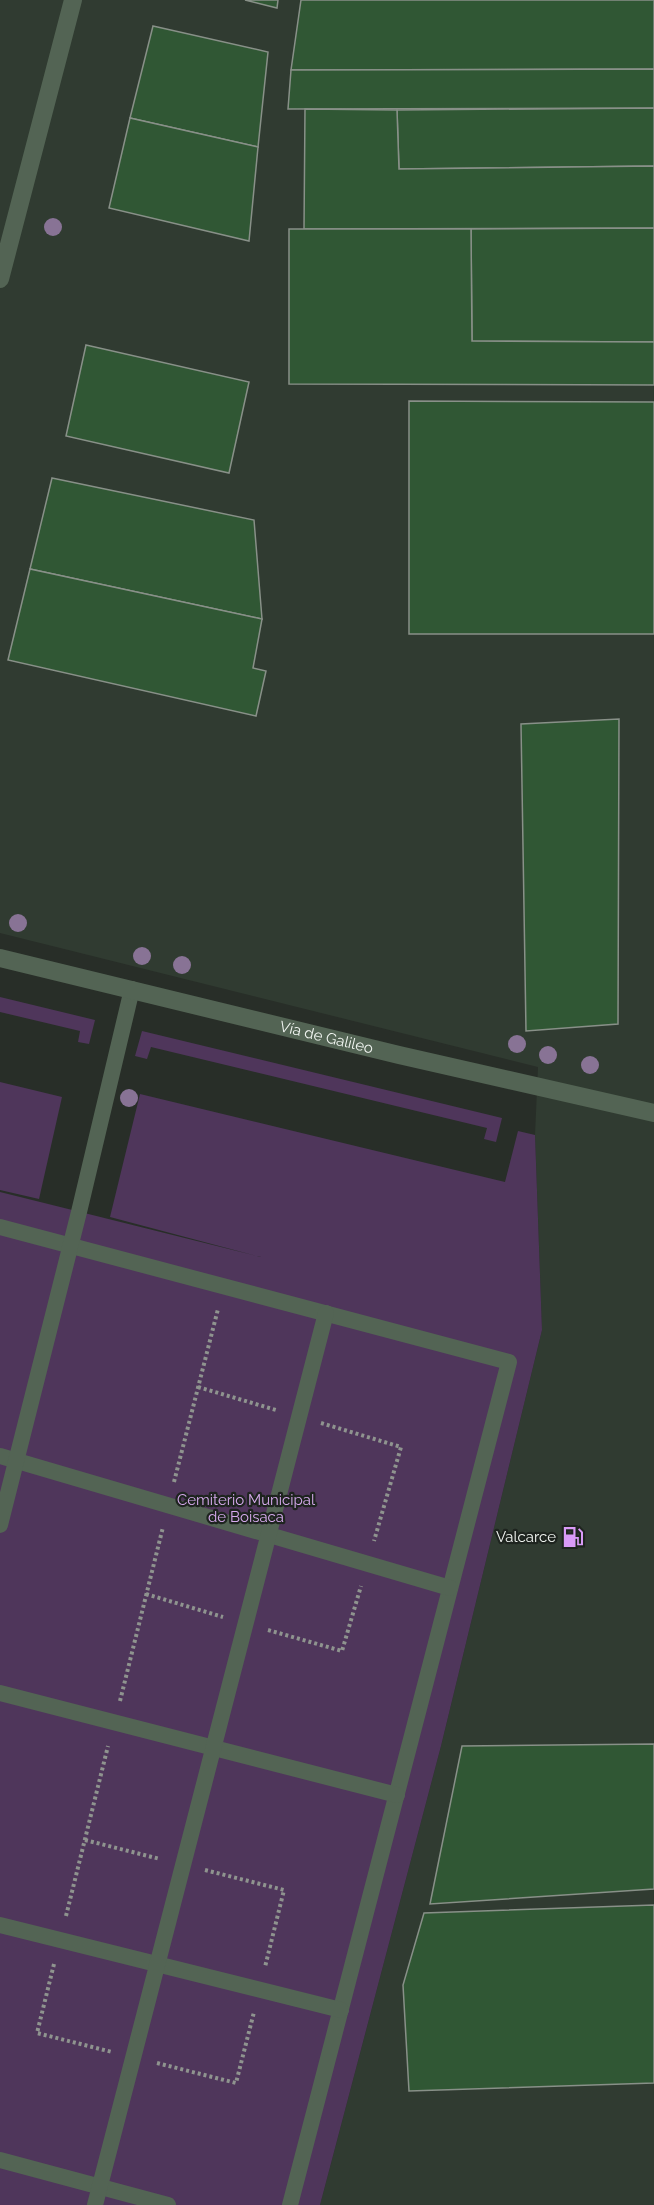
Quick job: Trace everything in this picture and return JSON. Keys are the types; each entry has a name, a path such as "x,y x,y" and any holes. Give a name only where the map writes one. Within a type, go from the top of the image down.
{"street":[{"path":"0,279 74,0"},
{"name":"Vía de Galileo","path":"0,957 399,1055 654,1113"}],"lane":[{"path":"0,1525 8,1458 71,1245 132,989"},
{"path":"0,1227 508,1362 290,2205"},
{"path":"95,2205 326,1313"},
{"path":"8,1458 450,1588"},
{"path":"0,1693 397,1795"},
{"path":"0,1925 341,2010"},
{"path":"0,2160 168,2205"}],"path":[{"path":"37,2032 224,1286"}],"shaded area":[{"path":"0,0 654,0 654,2205 320,2205 441,1746 542,1330 535,1135 538,1067 0,933"}],"green space":[{"path":"0,997 95,1020 89,1044 78,1042 80,1031 0,1012"},
{"path":"142,1031 502,1118 496,1142 484,1139 487,1128 151,1047 147,1059 135,1056"},
{"path":"0,1082 62,1097 39,1199 0,1190"},
{"name":"Cemiterio Municipal de Boisaca","path":"140,1094 505,1182 518,1131 535,1135 542,1330 441,1746 320,2205 0,2205 0,1192 261,1257 110,1217"}],"building":[{"path":"245,0 278,0 277,8"},
{"path":"301,0 654,0 654,69 291,70"},
{"path":"153,26 268,52 258,147 130,118"},
{"path":"654,69 654,108 288,109 291,70"},
{"path":"654,108 654,166 399,169 397,110"},
{"path":"305,109 397,110 399,169 654,166 654,228 304,229"},
{"path":"130,118 258,147 249,241 109,208"},
{"path":"654,228 654,342 472,341 471,229"},
{"path":"289,229 471,229 472,341 654,342 654,385 289,384"},
{"path":"86,345 249,382 229,473 66,436"},
{"path":"409,401 654,402 654,634 409,634"},
{"path":"52,478 254,520 262,619 30,569"},
{"path":"30,569 262,619 253,668 266,671 256,716 8,660"},
{"path":"619,719 618,1024 526,1031 521,724"},
{"path":"654,1744 654,1889 430,1904 462,1746"},
{"path":"654,1905 654,2083 409,2091 403,1985 424,1913"}],"place":[{"name":"Valcarce","path":"573,1537"}]}
